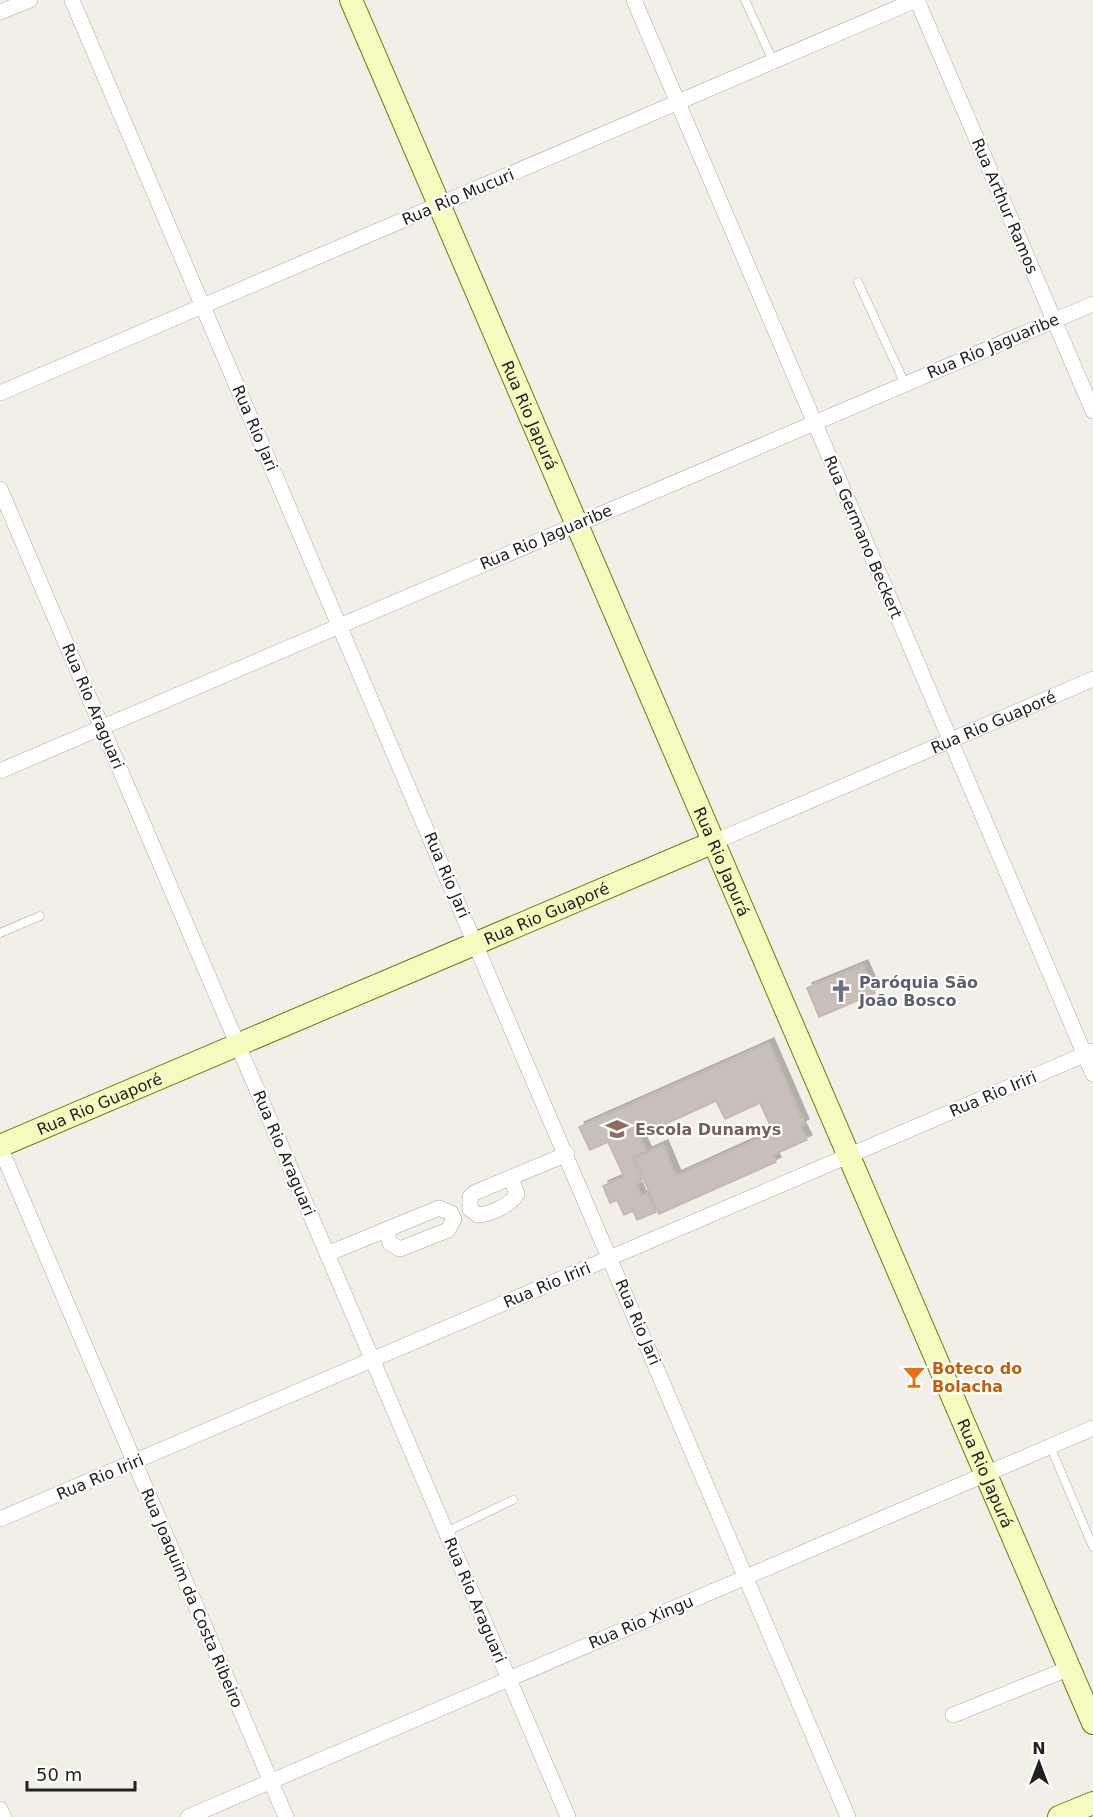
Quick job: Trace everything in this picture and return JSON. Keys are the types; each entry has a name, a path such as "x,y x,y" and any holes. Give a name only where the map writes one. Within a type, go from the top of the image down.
{"street":[{"path":"0,12 30,0"},
{"name":"Rua Rio Jari","path":"72,0 567,1154 848,1817"},
{"name":"Rua Rio Japurá","path":"351,0 1093,1723"},
{"name":"Rua Germano Beckert","path":"634,0 950,740 1089,1053 1093,1074"},
{"name":"Rua Rio Mucuri","path":"0,393 916,0"},
{"name":"Rua Arthur Ramos","path":"916,0 1093,411"},
{"name":"Rua Rio Jaguaribe","path":"0,771 1093,304"},
{"name":"Rua Rio Araguari","path":"0,489 568,1817"},
{"name":"Rua Rio Guaporé","path":"0,1146 1093,680"},
{"name":"Rua Rio Iriri","path":"0,1519 1089,1053"},
{"name":"Rua Joaquim da Costa Ribeiro","path":"0,1146 286,1817"},
{"path":"511,1178 567,1154"},
{"path":"327,1254 386,1230"},
{"name":"Rua Rio Xingu","path":"188,1817 1093,1428"},
{"path":"953,1715 1070,1668"},
{"path":"1059,1817 1093,1803"},
{"path":"0,1809 4,1817"}],"lane":[{"path":"745,0 773,61"},
{"path":"858,282 905,384"},
{"path":"0,933 40,916"},
{"path":"1050,1446 1093,1547"},
{"path":"446,1532 513,1500"}],"building":[{"name":"Paróquia São João Bosco","path":"863,965 875,993 819,1017 807,988"},
{"name":"Escola Dunamys","path":"769,1043 804,1124 800,1126 807,1140 773,1155 776,1162 659,1214 634,1158 663,1145 676,1176 773,1132 760,1103 725,1119 716,1101 639,1136 646,1151 632,1158 642,1181 636,1184 641,1196 648,1193 656,1212 637,1220 633,1211 624,1215 617,1200 610,1203 603,1186 624,1177 608,1142 590,1150 579,1127"}],"place":[{"name":"Paróquia São João Bosco","path":"841,991"},
{"name":"Escola Dunamys","path":"617,1129"},
{"name":"Boteco do Bolacha","path":"914,1377"}]}
